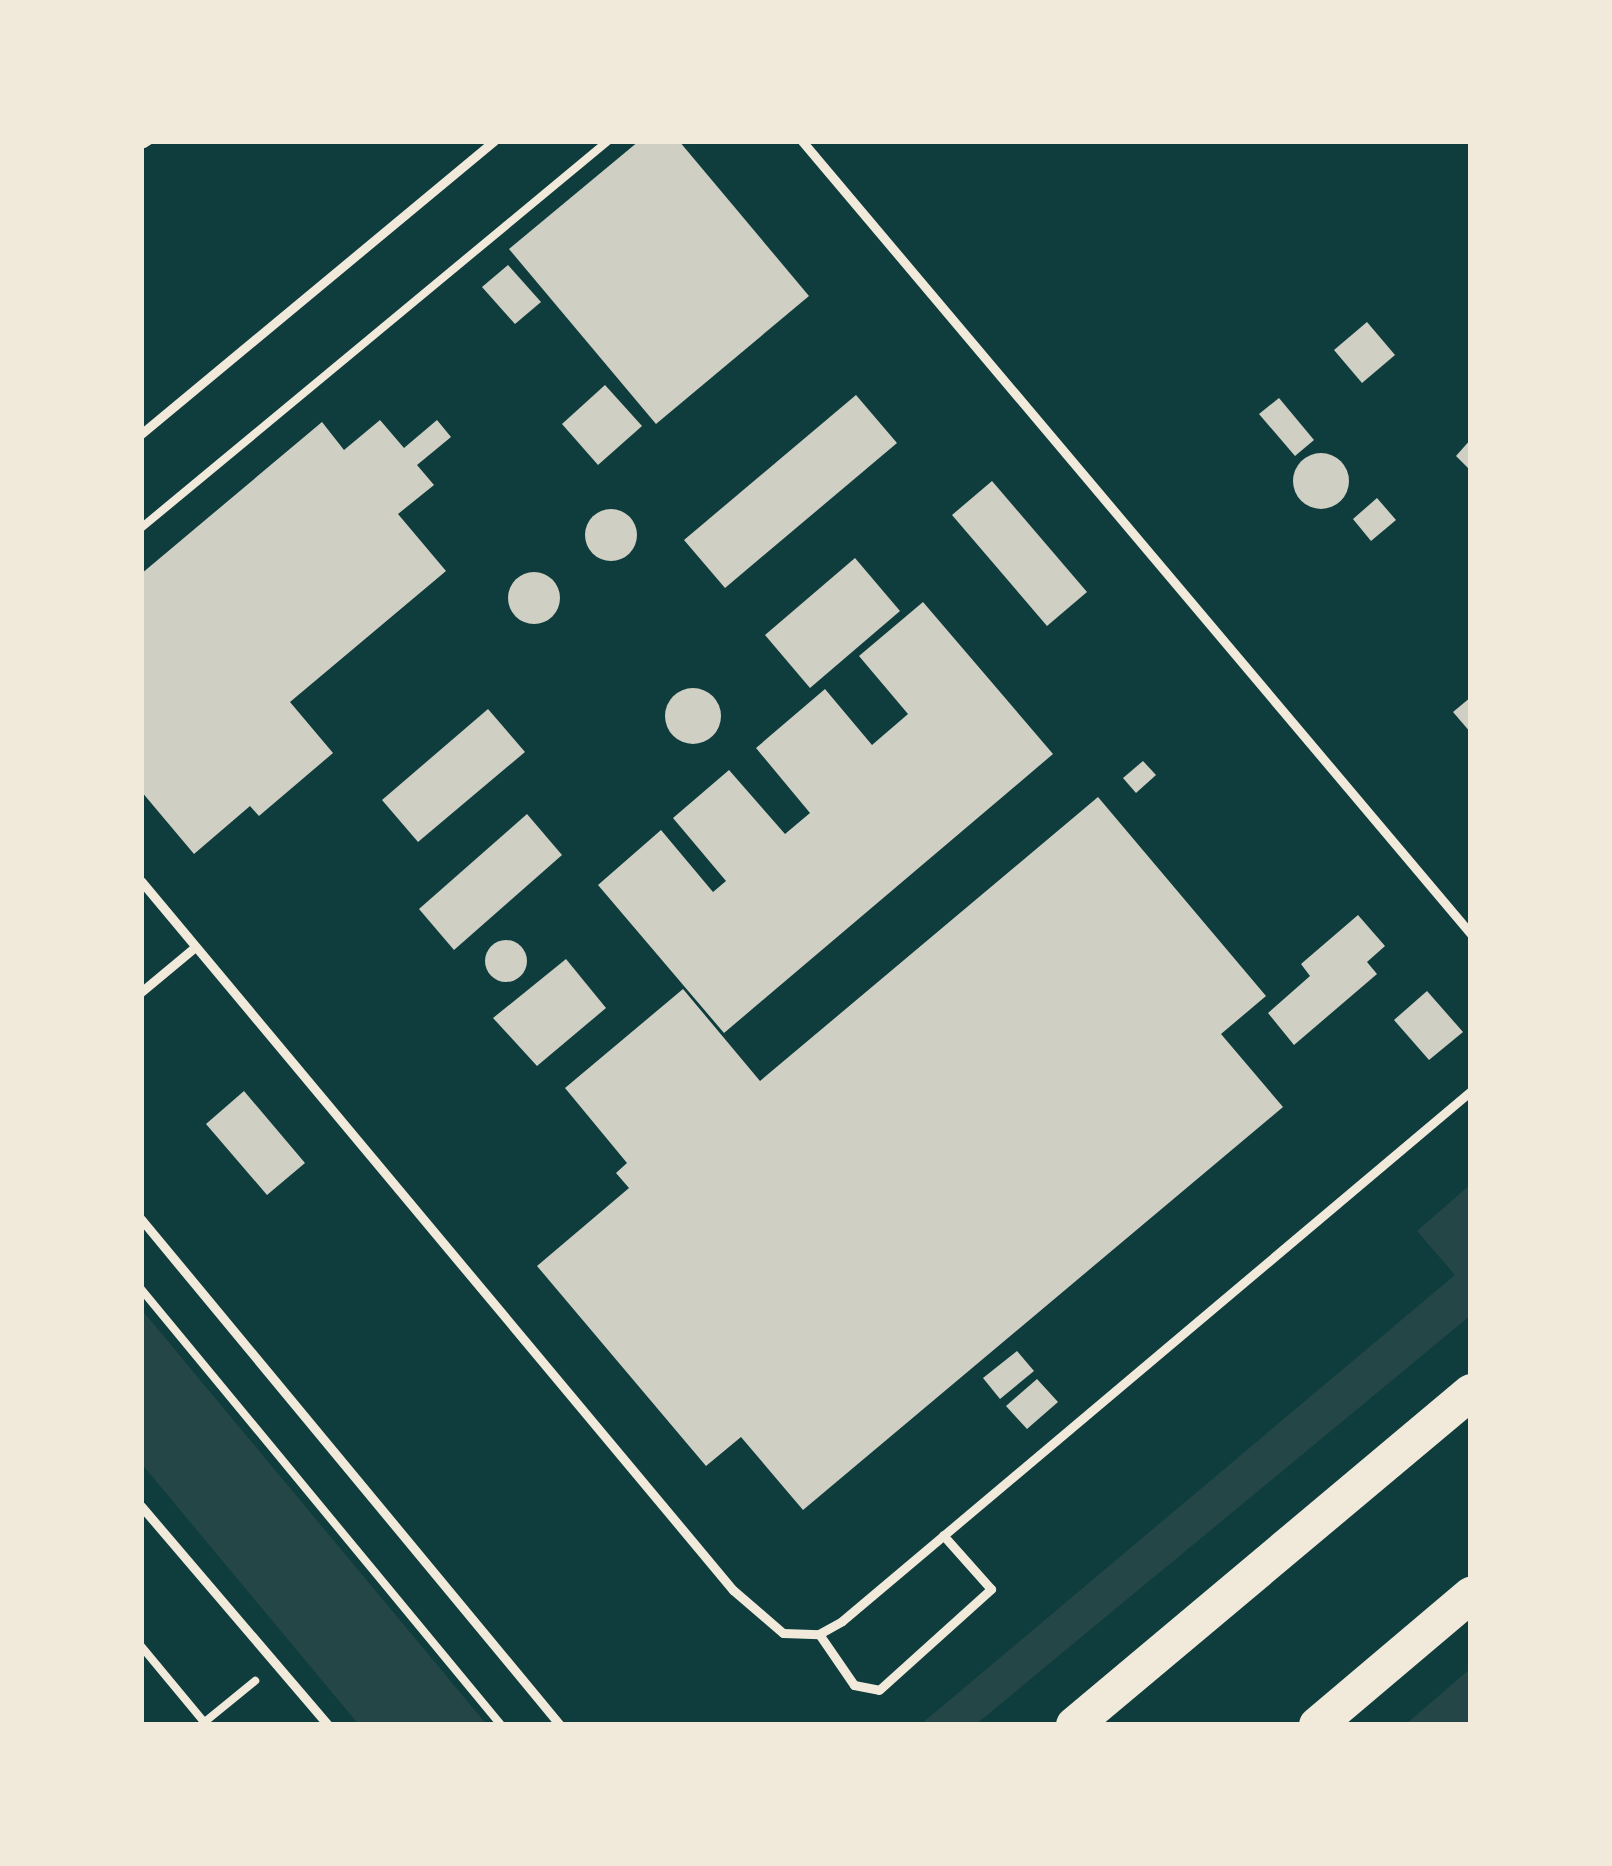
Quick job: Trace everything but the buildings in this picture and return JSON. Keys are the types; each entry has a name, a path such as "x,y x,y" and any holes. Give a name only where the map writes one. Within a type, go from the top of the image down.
{"highway":[{"path":"1074,1725 1471,1392"},
{"path":"1317,1725 1471,1595"}],"lane":[{"path":"141,434 494,141"},
{"path":"802,141 1471,934"},
{"path":"141,881 733,1590 784,1633 819,1634 1471,1091"},
{"path":"141,992 195,947"},
{"path":"141,1219 560,1725"},
{"path":"141,1505 328,1725"},
{"path":"819,1634 854,1684 880,1690 992,1589 943,1535"}],"path":[{"path":"141,528 608,141"},
{"path":"141,1289 501,1725"},
{"path":"141,1646 205,1723 255,1681"}],"shaded area":[{"path":"1471,1184 1471,1315 975,1725 920,1725 1455,1275 1417,1231"},
{"path":"141,1309 487,1725 359,1725 141,1463"},
{"path":"1471,1668 1471,1725 1405,1725"}]}
